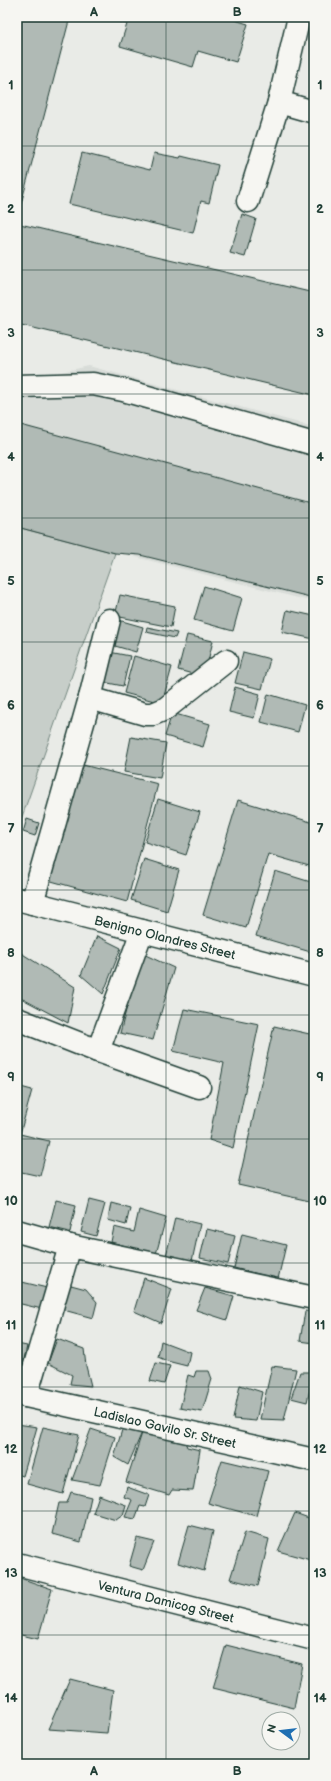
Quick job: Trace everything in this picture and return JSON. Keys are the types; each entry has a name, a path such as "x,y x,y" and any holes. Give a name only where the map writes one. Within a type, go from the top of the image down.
{"street":[{"path":"248,201 279,102 299,17"},
{"path":"279,102 314,112"},
{"path":"17,386 93,384 123,390 314,444"},
{"path":"24,901 90,698 109,620"},
{"path":"90,698 132,711 153,714 165,709 226,661"},
{"name":"Benigno Olandres Street","path":"24,901 314,975"},
{"path":"98,1051 142,931"},
{"path":"17,1019 98,1051 199,1087"},
{"path":"17,1231 70,1246 314,1298"},
{"path":"22,1395 70,1246"},
{"name":"Ladislao Gavilo Sr. Street","path":"22,1395 314,1460"},
{"name":"Ventura Damicog Street","path":"17,1564 314,1639"}],"shaded area":[{"path":"89,366 314,427 314,602 17,527 17,374 34,378"},
{"path":"17,527 115,553 17,831"}],"building":[{"path":"17,17 70,17 21,204 17,203"},
{"path":"113,17 225,17 248,24 236,62 198,51 193,67 120,46 127,24 112,19"},
{"path":"82,153 150,170 154,153 180,158 181,156 218,165 209,203 201,201 193,233 69,204"},
{"path":"242,214 256,219 245,257 230,253"},
{"path":"20,224 314,293 314,395 17,324 17,234"},
{"path":"17,424 314,504 314,598 140,555 115,553 17,527"},
{"path":"204,586 242,598 233,631 194,620"},
{"path":"120,595 175,606 171,627 115,616"},
{"path":"287,610 314,616 314,639 282,632"},
{"path":"115,619 143,627 136,652 108,644"},
{"path":"147,627 177,633 175,638 146,632"},
{"path":"187,635 213,641 204,677 178,670"},
{"path":"104,651 130,656 123,686 98,681"},
{"path":"243,652 270,659 262,689 235,683"},
{"path":"134,656 172,667 162,703 124,693"},
{"path":"235,687 260,694 254,718 229,712"},
{"path":"268,694 305,705 298,732 261,722"},
{"path":"172,713 210,724 203,747 165,736"},
{"path":"131,737 166,743 160,778 124,772"},
{"path":"79,764 158,784 127,902 44,879"},
{"path":"158,799 200,812 186,855 145,842"},
{"path":"238,800 314,823 314,849 309,866 268,854 246,928 203,915"},
{"path":"27,819 39,823 35,836 23,832"},
{"path":"144,859 179,870 167,911 131,900"},
{"path":"275,871 314,883 314,953 256,936"},
{"path":"97,936 121,948 103,994 81,975"},
{"path":"21,953 75,987 68,1023 17,996 17,959"},
{"path":"141,953 174,968 153,1040 120,1033"},
{"path":"184,1009 259,1024 233,1148 209,1140 224,1063 173,1051"},
{"path":"274,1026 314,1035 314,1202 238,1185"},
{"path":"17,1086 32,1090 20,1134 49,1141 40,1176 17,1171"},
{"path":"56,1200 76,1205 70,1232 49,1227"},
{"path":"89,1200 105,1204 96,1236 81,1232"},
{"path":"111,1203 130,1208 126,1225 108,1220"},
{"path":"139,1210 166,1218 156,1254 111,1242 114,1227 134,1232"},
{"path":"175,1218 200,1224 192,1261 166,1256"},
{"path":"207,1229 235,1236 228,1264 200,1258"},
{"path":"242,1234 286,1245 278,1279 234,1268"},
{"path":"144,1278 172,1289 161,1323 134,1311"},
{"path":"22,1282 47,1288 42,1309 17,1303"},
{"path":"71,1285 86,1289 97,1302 93,1318 60,1309"},
{"path":"205,1288 234,1296 227,1320 196,1310"},
{"path":"305,1311 314,1312 314,1343 300,1341"},
{"path":"57,1339 84,1349 91,1386 70,1384 72,1375 48,1363"},
{"path":"161,1341 190,1352 187,1366 158,1357"},
{"path":"17,1344 27,1346 18,1385 17,1384"},
{"path":"156,1363 170,1366 164,1384 150,1381"},
{"path":"272,1366 296,1369 284,1420 260,1419"},
{"path":"196,1371 209,1371 212,1379 202,1412 180,1408 188,1375 194,1377"},
{"path":"300,1372 314,1372 307,1402 291,1398"},
{"path":"240,1385 262,1392 256,1421 233,1419"},
{"path":"124,1423 143,1430 128,1465 114,1457"},
{"path":"17,1424 37,1427 23,1476 17,1474"},
{"path":"43,1427 79,1435 63,1494 27,1484"},
{"path":"91,1429 115,1437 100,1485 72,1480"},
{"path":"143,1430 185,1442 187,1447 200,1450 193,1491 172,1490 169,1495 126,1482"},
{"path":"222,1460 268,1471 256,1516 208,1503"},
{"path":"127,1487 149,1495 145,1507 140,1506 135,1519 125,1517 132,1500 124,1497"},
{"path":"71,1492 91,1497 81,1542 52,1534 59,1503 67,1503"},
{"path":"99,1495 126,1505 123,1515 116,1520 93,1513"},
{"path":"295,1513 314,1520 314,1561 278,1551"},
{"path":"189,1525 213,1531 204,1571 178,1563"},
{"path":"245,1532 269,1539 258,1586 230,1579"},
{"path":"137,1538 154,1542 143,1570 129,1566"},
{"path":"17,1577 52,1589 38,1639 17,1634"},
{"path":"226,1645 302,1664 294,1708 213,1688"},
{"path":"70,1679 113,1690 107,1733 48,1729"}]}
